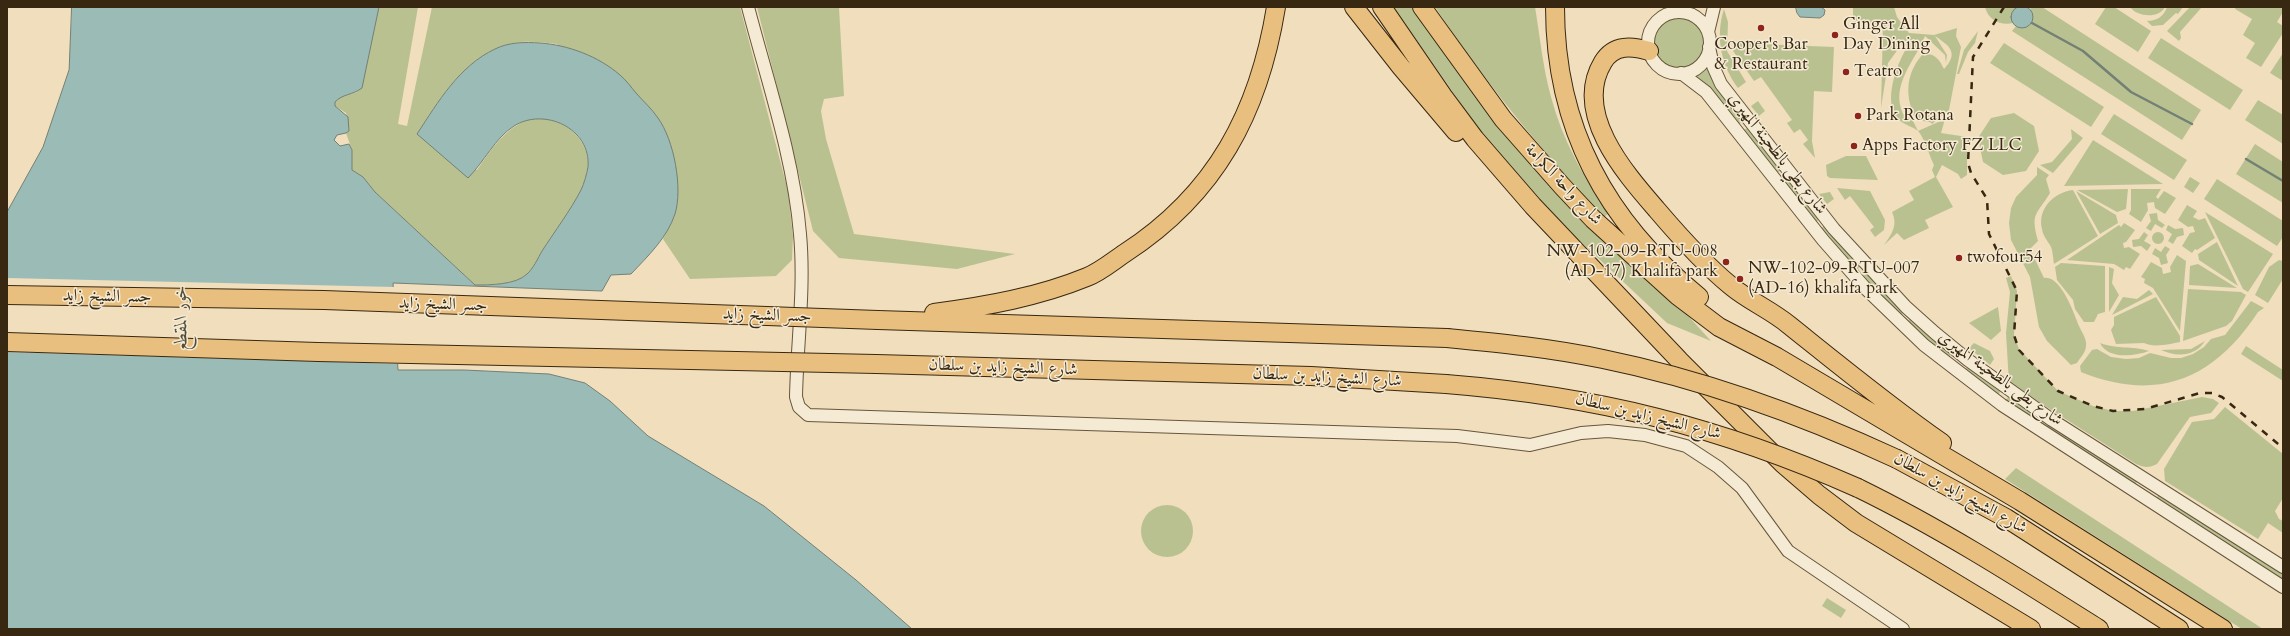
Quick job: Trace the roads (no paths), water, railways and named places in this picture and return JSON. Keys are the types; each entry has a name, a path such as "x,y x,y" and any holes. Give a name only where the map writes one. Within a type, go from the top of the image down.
{"highway":[{"path":"878,320 982,307 1042,294 1088,277 1143,241 1196,193 1219,164 1253,100 1265,60 1276,7"},
{"path":"1354,7 1401,67 1484,164 1538,222 1565,242"},
{"name":"شارع واحة الكرامة","path":"1382,7 1438,89 1475,138 1565,242"},
{"name":"شارع واحة الكرامة","path":"1422,7 1503,119 1593,219 1644,267 1698,312 1740,340 1777,357"},
{"path":"1543,7 1553,86 1565,121 1599,184 1652,254 1684,285 1777,357"},
{"path":"1556,7 1558,50 1565,98 1581,149"},
{"path":"1558,50 1562,7"},
{"path":"1649,52 1633,47 1620,48 1612,52 1604,60 1597,73 1594,88 1598,119 1606,141 1631,181 1704,262 1732,287 1786,323 1913,422 1995,479 2020,501"},
{"name":"شارع الشيخ زايد بن سلطان","path":"1565,242 1783,464 1819,495 1856,523 2031,629"},
{"name":"جسر الشيخ زايد","path":"7,295 324,300 878,320"},
{"name":"شارع الشيخ زايد بن سلطان","path":"878,320 1447,338 1525,346 1610,360 1678,376 1738,394 1826,426 1897,458 2006,518 2179,629"},
{"name":"شارع الشيخ زايد بن سلطان","path":"7,342 310,352 876,364 1311,376 1446,384 1541,393 1634,411 1703,429 1771,451 1858,488 1904,511 1986,558 2099,629"},
{"name":"شارع الشيخ زايد بن سلطان","path":"1777,357 2020,501 2223,629"},
{"path":"1937,572 1968,602 2007,629"}],"street":[{"path":"748,7 795,189 800,235 801,264 796,398 799,407 808,415 1457,436 1530,445 1581,433 1608,431 1645,435 1686,446 1718,467 1742,488 1788,551 1903,629"},
{"path":"1708,32 1704,25 1692,14 1679,9 1663,16 1653,25 1649,34 1649,52 1653,61 1661,68 1670,72 1681,74 1691,71 1700,65 1706,57 1709,47 1708,32 1714,7"},
{"name":"شارع بطي بالطحينة المهيري","path":"1709,47 1716,75 1721,84 1834,229 1906,307 1968,360 2010,391 2283,567"},
{"name":"شارع بطي بالطحينة المهيري","path":"1681,74 1706,92 1823,240 1867,290 1924,345 2002,405 2283,587"},
{"path":"2139,494 2148,480"}],"water":[{"path":"2022,6 2030,9 2033,17 2030,25 2022,28 2014,25 2011,17 2014,9"},
{"name":"خور المقطع","path":"72,7 379,7 362,88 341,97 335,102 335,106 348,117 349,131 337,135 334,140 340,146 349,144 352,150 352,170 363,177 375,192 475,285 509,282 522,278 529,272 581,190 588,167 587,153 582,141 574,132 563,125 551,120 539,119 526,121 507,131 468,178 417,134 441,98 460,75 482,56 500,47 517,43 551,44 572,49 592,57 611,68 624,79 656,115 664,127 673,151 676,164 678,191 677,203 672,223 662,239 631,274 611,275 602,291 393,283 398,370 464,370 549,374 585,383 610,401 648,436 764,506 856,580 912,629 7,629 7,212 43,147 69,70"},
{"path":"1796,7 1821,7 1825,10 1824,15 1820,18 1800,17 1797,13"}],"waterway":[{"path":"2032,23 2083,51 2131,92 2192,124"},
{"path":"2246,159 2283,181"}],"railway":[{"path":"2004,7 1973,57 1968,163 1971,173 1987,199 1989,234 2017,291 2014,335 2019,350 2058,391 2093,406 2113,411 2145,409 2200,393 2212,393 2222,397 2283,448"}],"place":[{"name":"Cooper's Bar & Restaurant","path":"1761,28"},
{"name":"Ginger All Day Dining","path":"1835,35"},
{"name":"Teatro","path":"1846,72"},
{"name":"Park Rotana","path":"1858,116"},
{"name":"Apps Factory FZ LLC","path":"1854,146"},
{"name":"twofour54","path":"1959,258"},
{"name":"NW-102-09-RTU-008 (AD-17) Khalifa park","path":"1726,262"},
{"name":"NW-102-09-RTU-007 (AD-16) khalifa park","path":"1740,279"}]}
